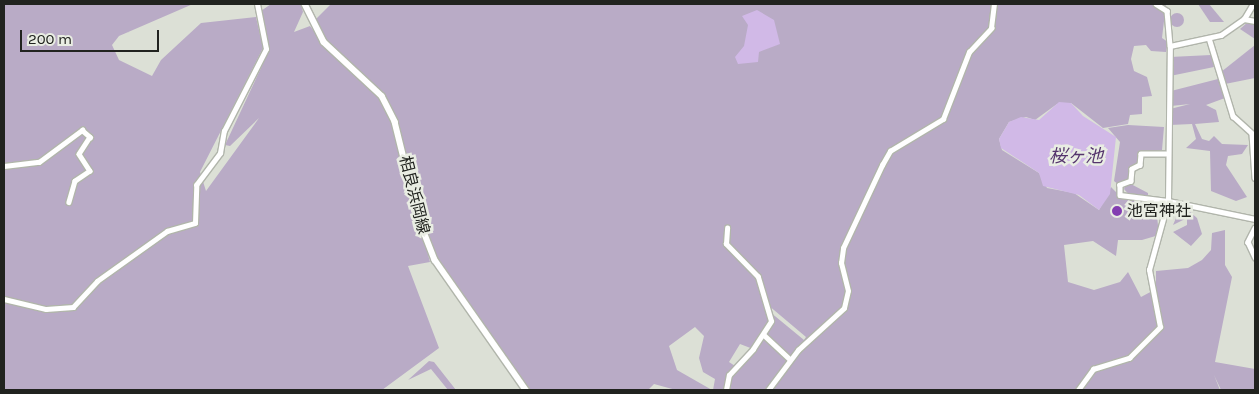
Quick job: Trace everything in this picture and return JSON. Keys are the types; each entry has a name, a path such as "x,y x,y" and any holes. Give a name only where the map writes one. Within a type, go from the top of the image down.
{"main road":[{"name":"相良浜岡線","path":"305,4 324,42 370,80 388,106 419,219 435,260 526,390"}],"street":[{"path":"4,299 46,309 73,306 97,281 167,231 195,223 196,185 220,154 224,131 266,49 257,4"},
{"path":"768,390 790,359 844,308 848,291 841,263 843,248 882,164 890,151 943,119 969,52 991,28 994,4"},
{"path":"1078,390 1093,369 1129,358 1160,327 1149,270 1168,201 1166,154 1170,46 1167,11 1156,4"},
{"path":"1170,46 1209,38 1244,18 1253,4"},
{"path":"1244,18 1255,22"},
{"path":"1209,38 1230,109 1253,136 1255,178"},
{"path":"4,166 39,162 82,130 90,137 79,154 90,171 76,181 69,202"},
{"path":"1166,154 1141,154 1140,166 1132,169 1131,181 1120,185 1120,195 1168,201 1255,219"},
{"path":"726,228 726,244 758,277 770,312 764,335 729,375 726,390"},
{"path":"1255,228 1248,242 1255,258"},
{"path":"764,335 790,359"}],"shaded area":[{"path":"4,4 193,4 119,36 112,45 119,60 152,76 161,60 201,23 256,17 263,48 200,172 206,191 259,118 230,146 225,145 268,53 261,11 271,4 301,4 303,12 294,32 310,26 321,40 311,24 331,4 1166,4 1162,38 1168,42 1166,52 1151,51 1146,45 1134,46 1131,59 1134,71 1147,77 1152,96 1142,97 1142,114 1130,115 1128,124 1103,128 1071,103 1057,104 1035,120 1026,117 1009,122 999,139 1002,150 1039,173 1047,188 1074,193 1099,210 1111,187 1121,197 1132,198 1124,189 1127,182 1148,193 1148,203 1138,202 1157,216 1159,235 1142,240 1118,240 1116,256 1093,241 1064,245 1068,282 1094,290 1120,282 1128,272 1141,297 1156,289 1156,271 1188,268 1202,260 1211,250 1212,233 1225,230 1225,265 1232,277 1215,362 1255,369 1255,390 1221,390 1214,375 1220,390 727,390 734,373 753,349 740,344 729,362 735,366 728,374 725,390 713,390 715,379 703,372 699,358 704,336 695,327 669,346 677,370 712,390 676,390 654,384 648,390 530,390 439,267 418,216 430,262 408,266 439,348 382,390 4,390","holes":["375,88 397,127 412,192 394,124","768,305 806,337 804,340 770,312 769,316"]},
{"path":"1198,4 1209,4 1224,22 1210,22"},
{"path":"1177,13 1182,15 1184,20 1182,25 1177,27 1172,25 1170,20 1172,15"},
{"path":"1248,22 1255,25 1255,39 1240,29"},
{"path":"1255,45 1255,78 1225,84 1221,72"},
{"path":"1211,55 1214,67 1170,76 1170,57"},
{"path":"1218,79 1225,98 1206,105 1216,110 1219,122 1195,124 1202,139 1209,141 1214,136 1222,144 1248,145 1242,154 1228,156 1226,165 1247,197 1236,201 1211,191 1210,151 1186,148 1196,139 1192,124 1170,125 1170,109 1190,104 1171,106 1171,91"},
{"path":"1128,125 1164,127 1162,150 1141,154 1131,181 1119,185 1114,181 1120,142 1108,128"},
{"path":"1190,212 1197,218 1202,234 1191,246 1173,232 1187,225 1187,218 1173,225 1176,218"},
{"path":"429,361 434,362 456,390 448,390 431,369 408,380"}],"water":[{"path":"757,10 774,20 780,44 759,52 758,62 738,64 735,57 744,46 748,25 742,16"},
{"name":"桜ヶ池","path":"1059,102 1071,103 1083,116 1116,137 1110,194 1099,210 1079,195 1043,186 1039,173 1001,148 999,139 1009,122 1021,117 1039,120"}],"place":[{"name":"池宮神社","path":"1117,211"}]}
